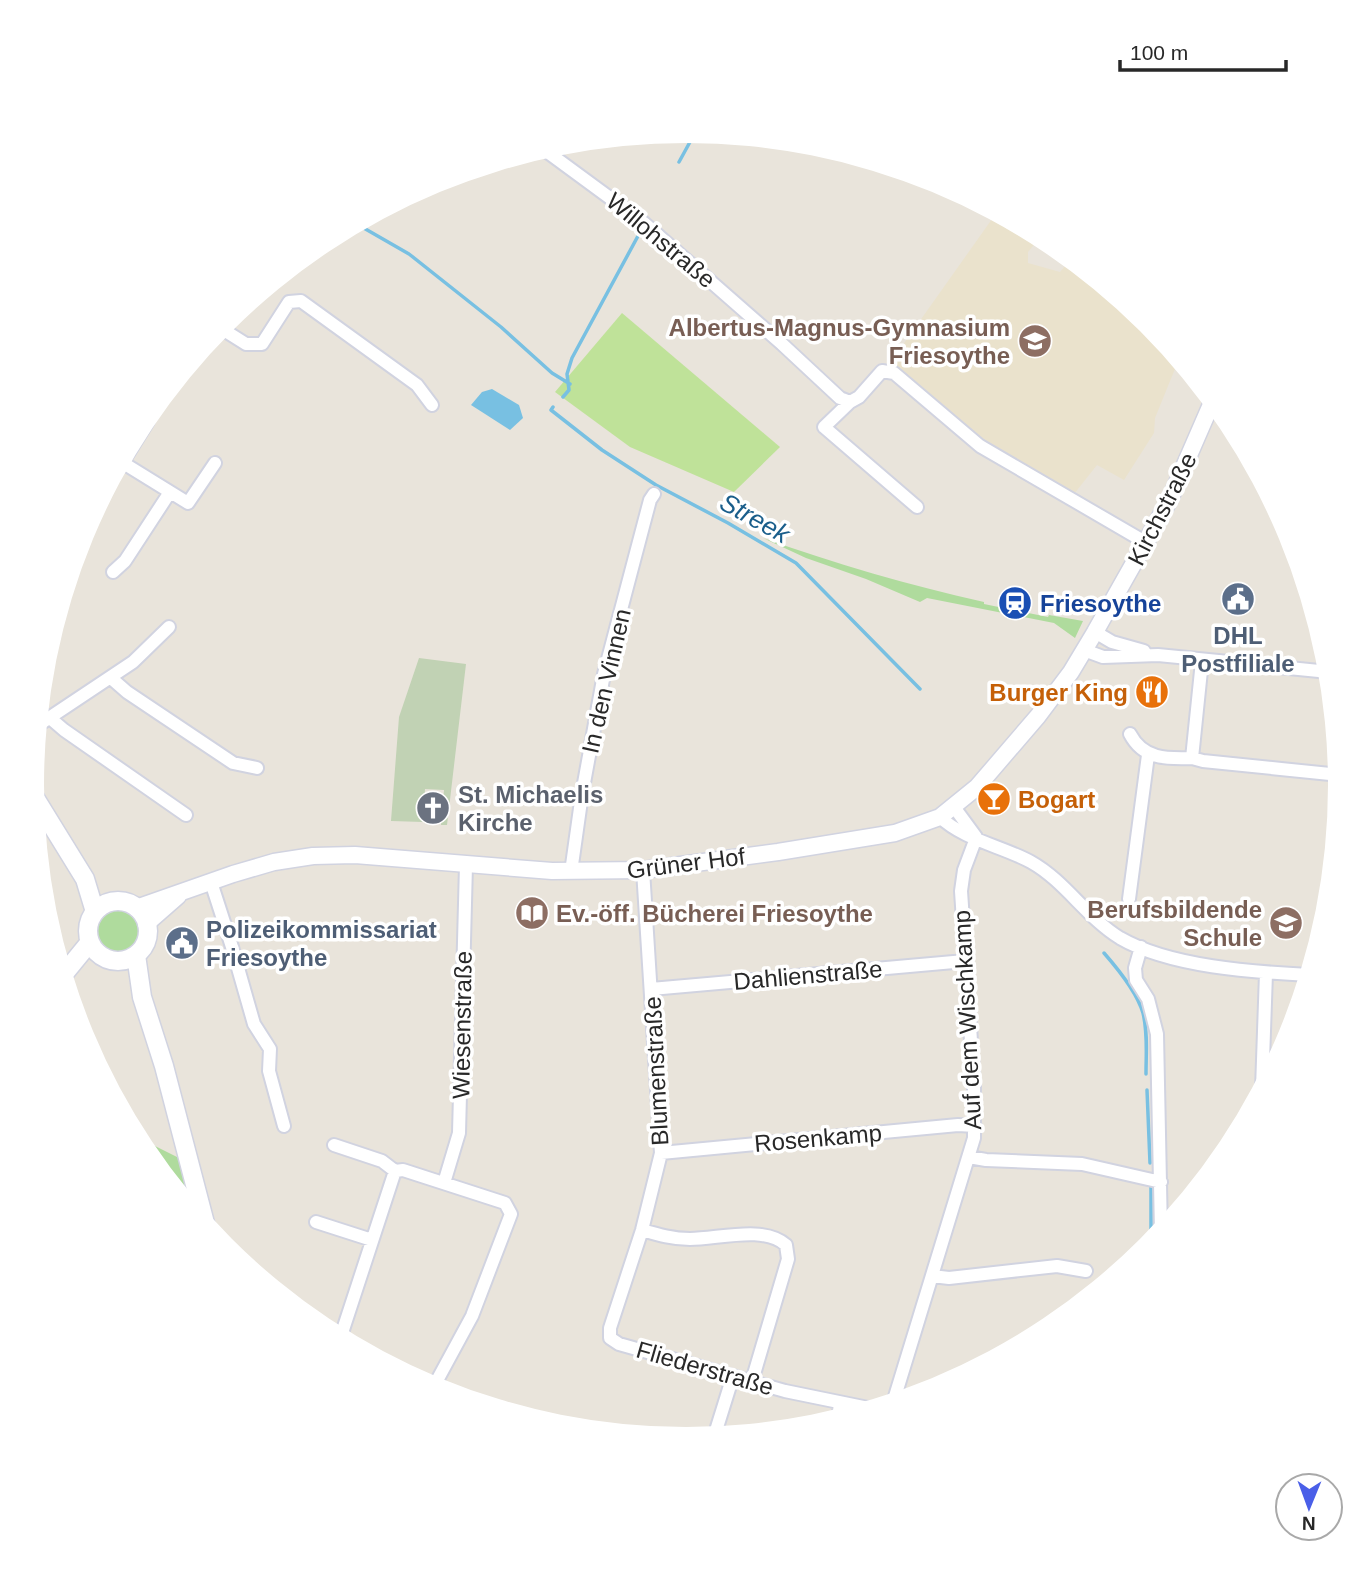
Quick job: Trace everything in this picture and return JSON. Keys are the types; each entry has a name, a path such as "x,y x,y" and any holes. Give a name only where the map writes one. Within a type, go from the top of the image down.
{"main road":[{"path":"45,814 85,879 95,912"},
{"path":"85,879 111,902"},
{"path":"95,949 88,926 95,912 111,902 120,901 136,908 146,923 146,941 127,958"},
{"path":"95,949 127,958"},
{"path":"71,968 95,949"},
{"path":"127,958 164,1066 200,1205"}],"street":[{"name":"Willohstraße","path":"555,157 644,223 840,398 850,402"},
{"path":"230,334 246,344 262,344 289,302 302,301 418,385 432,405"},
{"path":"917,507 824,427 859,397 882,371 894,373 980,446 1146,542"},
{"name":"Kirchstraße","path":"1084,650 1170,499 1208,411"},
{"path":"129,467 188,502 215,463"},
{"path":"113,572 125,561 170,492"},
{"name":"In den Vinnen","path":"571,872 604,674 650,500 654,494"},
{"path":"47,720 133,662 169,627"},
{"path":"1096,632 1112,642 1158,655 1318,671"},
{"path":"1084,650 1103,656 1158,655"},
{"name":"Grüner Hof","path":"136,908 274,862 313,856 355,855 571,872 643,870 895,833 940,817 977,787 1038,716 1084,650"},
{"path":"1192,758 1202,661"},
{"path":"111,678 127,692 233,763 257,768"},
{"path":"50,718 186,815"},
{"path":"1130,734 1140,750 1149,755 1328,774"},
{"path":"1129,900 1149,755"},
{"path":"954,807 976,838"},
{"path":"940,817 955,830 1016,854 1047,872 1095,919 1121,938 1141,947 1192,961 1266,973 1299,975"},
{"name":"Auf dem Wischkamp","path":"897,1391 969,1157 975,1126 961,891 964,870 976,838"},
{"name":"Wiesenstraße","path":"444,1183 459,1133 466,864"},
{"name":"Blumenstraße","path":"619,1344 610,1338 609,1333 642,1230 662,1153 643,870"},
{"path":"211,882 254,1024 270,1049 269,1070 284,1126"},
{"name":"Grüner Hof","path":"146,923 183,893"},
{"path":"1141,947 1135,968 1136,981 1148,999 1157,1034 1161,1217"},
{"name":"Dahlienstraße","path":"651,989 965,961"},
{"path":"1263,1067 1266,973"},
{"name":"Rosenkamp","path":"662,1153 958,1125 975,1126"},
{"path":"334,1145 382,1161 395,1171 403,1170 505,1203 511,1214 472,1316 439,1377"},
{"path":"969,1157 1082,1164 1161,1182"},
{"path":"344,1328 395,1171"},
{"path":"316,1222 372,1240"},
{"path":"642,1230 668,1238 759,1235 774,1237 786,1245 788,1259 752,1381"},
{"path":"932,1276 949,1278 1057,1266 1086,1271"},
{"name":"Fliederstraße","path":"619,1344 852,1405"},
{"path":"717,1426 733,1376"},
{"path":"839,1408 840,1403"}],"shaded area":[{"name":"Albertus-Magnus-Gymnasium Friesoythe","path":"991,220 1034,245 1028,252 1028,263 1060,272 1065,266 1077,275 1140,331 1175,369 1155,418 1154,433 1124,480 1097,465 1074,494 1019,465 977,438 890,363"}],"green space":[{"path":"622,313 780,447 734,492 630,447 555,392"},
{"path":"763,538 845,565 984,604 1083,621 1075,638 1054,623 927,598 920,602 806,558"},
{"path":"419,658 466,664 447,825 441,825 444,790 425,789 423,822 391,821 399,717"},
{"path":"118,910 133,916 139,931 133,946 118,952 103,946 97,931 103,916"},
{"path":"155,1146 179,1158 185,1187"}],"water":[{"path":"492,389 519,405 523,418 510,430 471,405 482,392"}],"waterway":[{"name":"Streek","path":"679,162 689,143"},
{"path":"365,229 409,254 501,327 552,373 570,384"},
{"name":"Streek","path":"563,397 569,390 567,374 572,358 638,236"},
{"name":"Streek","path":"553,407 551,410 602,450 656,485 796,563 920,689"},
{"name":"Streek","path":"1104,953 1132,989 1143,1013 1146,1074"},
{"name":"Streek","path":"1147,1090 1150,1163"},
{"name":"Streek","path":"1151,1187 1151,1227"}],"place":[{"name":"Albertus-Magnus-Gymnasium Friesoythe","path":"1035,341"},
{"name":"DHL Postfiliale","path":"1238,599"},
{"name":"Friesoythe","path":"1015,603"},
{"name":"Burger King","path":"1152,692"},
{"name":"Bogart","path":"994,799"},
{"name":"St. Michaelis Kirche","path":"433,808"},
{"name":"Ev.-öff. Bücherei Friesoythe","path":"532,913"},
{"name":"Berufsbildende Schule","path":"1286,923"},
{"name":"Polizeikommissariat Friesoythe","path":"182,943"}]}
